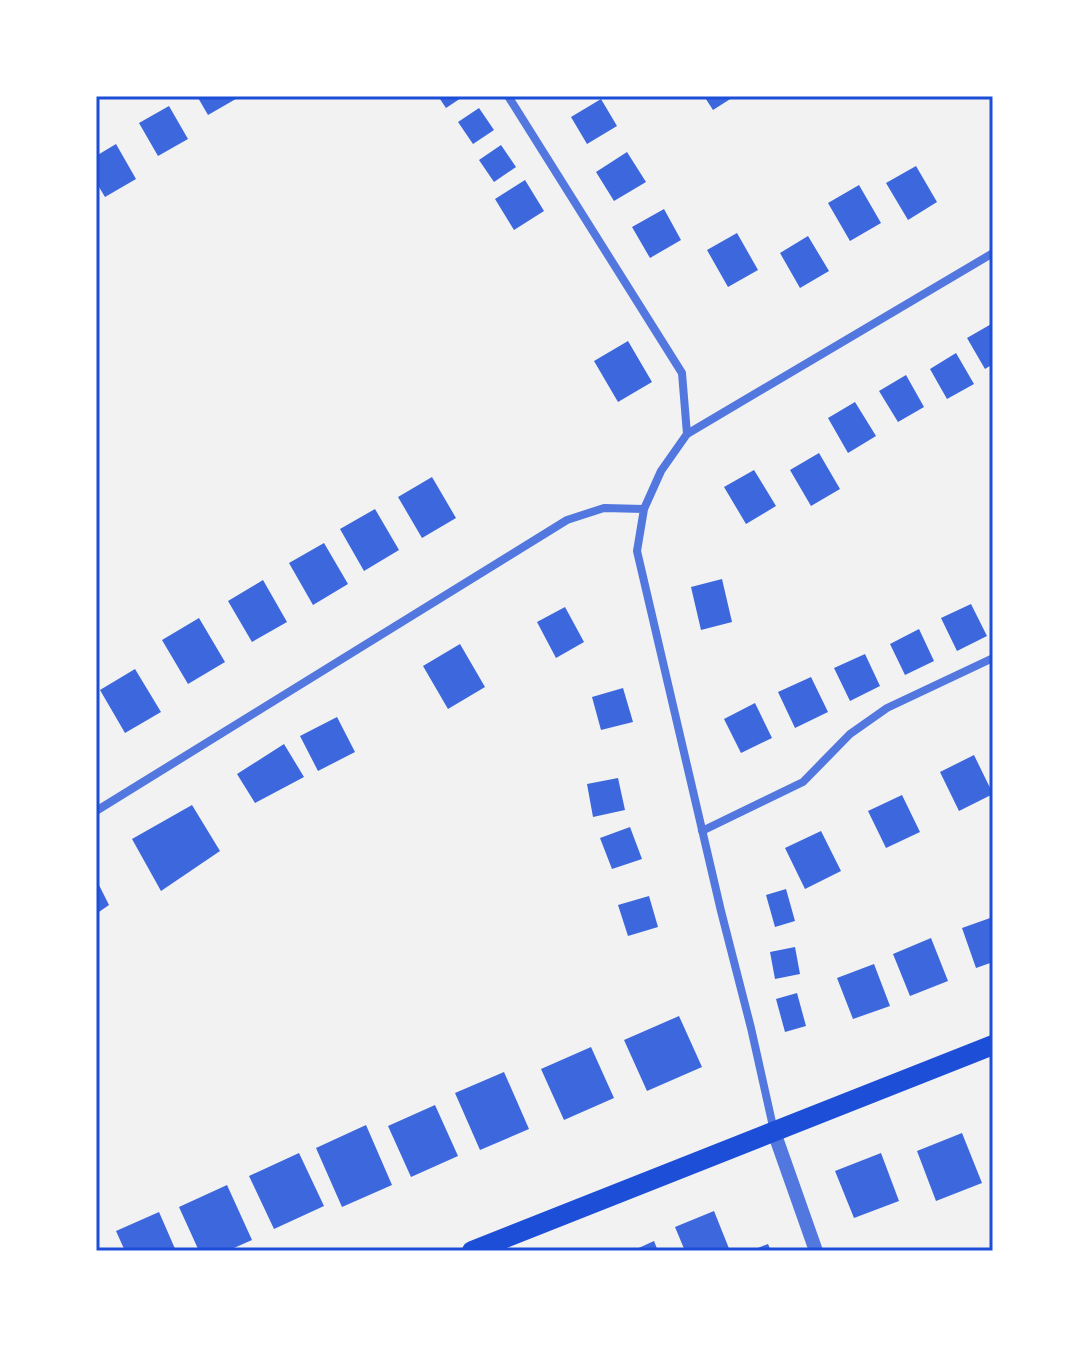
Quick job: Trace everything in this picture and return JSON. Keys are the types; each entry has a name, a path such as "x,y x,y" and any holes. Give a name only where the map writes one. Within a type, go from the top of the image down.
{"main road":[{"path":"472,1251 993,1045"}],"street":[{"path":"508,96 682,373 687,434"},
{"path":"816,1251 774,1132 637,551 644,509 661,471 687,434 993,253"},
{"path":"96,811 567,520 604,508 644,509"},
{"path":"702,831 803,782 850,734 887,708 993,658"}],"building":[{"path":"197,96 241,96 208,115"},
{"path":"438,96 464,96 446,108"},
{"path":"704,96 735,96 713,110"},
{"path":"601,99 617,126 587,144 571,117"},
{"path":"169,106 188,139 158,156 139,123"},
{"path":"479,108 494,130 473,144 458,122"},
{"path":"116,144 136,179 105,197 96,182 96,156"},
{"path":"501,145 516,167 494,182 479,160"},
{"path":"627,152 646,182 614,201 596,172"},
{"path":"916,166 937,202 908,220 886,183"},
{"path":"525,180 544,211 514,230 495,199"},
{"path":"859,185 881,223 850,241 828,203"},
{"path":"664,209 681,240 650,258 632,227"},
{"path":"737,233 758,270 728,287 707,250"},
{"path":"808,236 829,271 800,288 780,253"},
{"path":"993,323 993,364 985,369 967,338"},
{"path":"628,341 652,382 618,402 594,361"},
{"path":"956,353 974,384 947,399 930,369"},
{"path":"906,375 924,407 898,422 879,391"},
{"path":"855,402 876,436 848,453 828,418"},
{"path":"819,453 840,489 811,506 790,470"},
{"path":"754,470 776,506 746,524 724,487"},
{"path":"432,477 456,518 422,538 398,497"},
{"path":"375,509 399,550 364,571 340,529"},
{"path":"324,543 348,584 313,605 289,563"},
{"path":"722,579 732,622 701,630 691,587"},
{"path":"263,580 287,622 252,642 228,601"},
{"path":"971,604 987,636 957,651 941,618"},
{"path":"565,607 584,642 556,658 537,622"},
{"path":"199,618 225,662 188,684 162,640"},
{"path":"919,629 934,661 905,675 890,644"},
{"path":"460,644 485,687 448,709 423,666"},
{"path":"865,654 880,686 850,701 834,668"},
{"path":"135,669 161,712 125,733 100,690"},
{"path":"811,677 828,712 795,728 778,692"},
{"path":"623,688 633,722 601,730 592,697"},
{"path":"755,703 772,738 741,753 724,719"},
{"path":"337,717 355,752 318,771 300,736"},
{"path":"284,744 304,777 255,803 237,774"},
{"path":"974,755 993,794 959,811 940,772"},
{"path":"618,778 625,810 593,817 587,784"},
{"path":"902,795 920,832 886,848 868,811"},
{"path":"192,805 220,851 161,891 132,839"},
{"path":"630,827 642,859 612,869 600,838"},
{"path":"821,831 841,871 805,889 785,848"},
{"path":"96,879 109,905 96,914"},
{"path":"786,889 795,921 775,927 766,895"},
{"path":"649,896 658,927 628,936 618,905"},
{"path":"993,917 993,962 976,968 962,928"},
{"path":"931,938 948,981 910,996 893,954"},
{"path":"795,947 800,974 775,979 770,952"},
{"path":"874,964 890,1006 853,1019 837,978"},
{"path":"797,993 806,1026 785,1032 776,999"},
{"path":"679,1016 702,1067 647,1091 624,1040"},
{"path":"591,1047 614,1098 564,1120 541,1069"},
{"path":"504,1072 529,1129 480,1150 455,1093"},
{"path":"435,1105 458,1156 411,1177 388,1126"},
{"path":"366,1125 392,1185 342,1207 316,1148"},
{"path":"962,1133 982,1183 936,1201 917,1151"},
{"path":"299,1153 324,1206 274,1229 249,1176"},
{"path":"881,1153 899,1201 854,1218 835,1171"},
{"path":"227,1185 252,1240 227,1251 199,1251 179,1207"},
{"path":"714,1211 730,1251 685,1251 675,1227"},
{"path":"159,1212 176,1251 125,1251 116,1231"},
{"path":"654,1241 658,1251 632,1251"},
{"path":"768,1244 771,1251 750,1251"}]}
